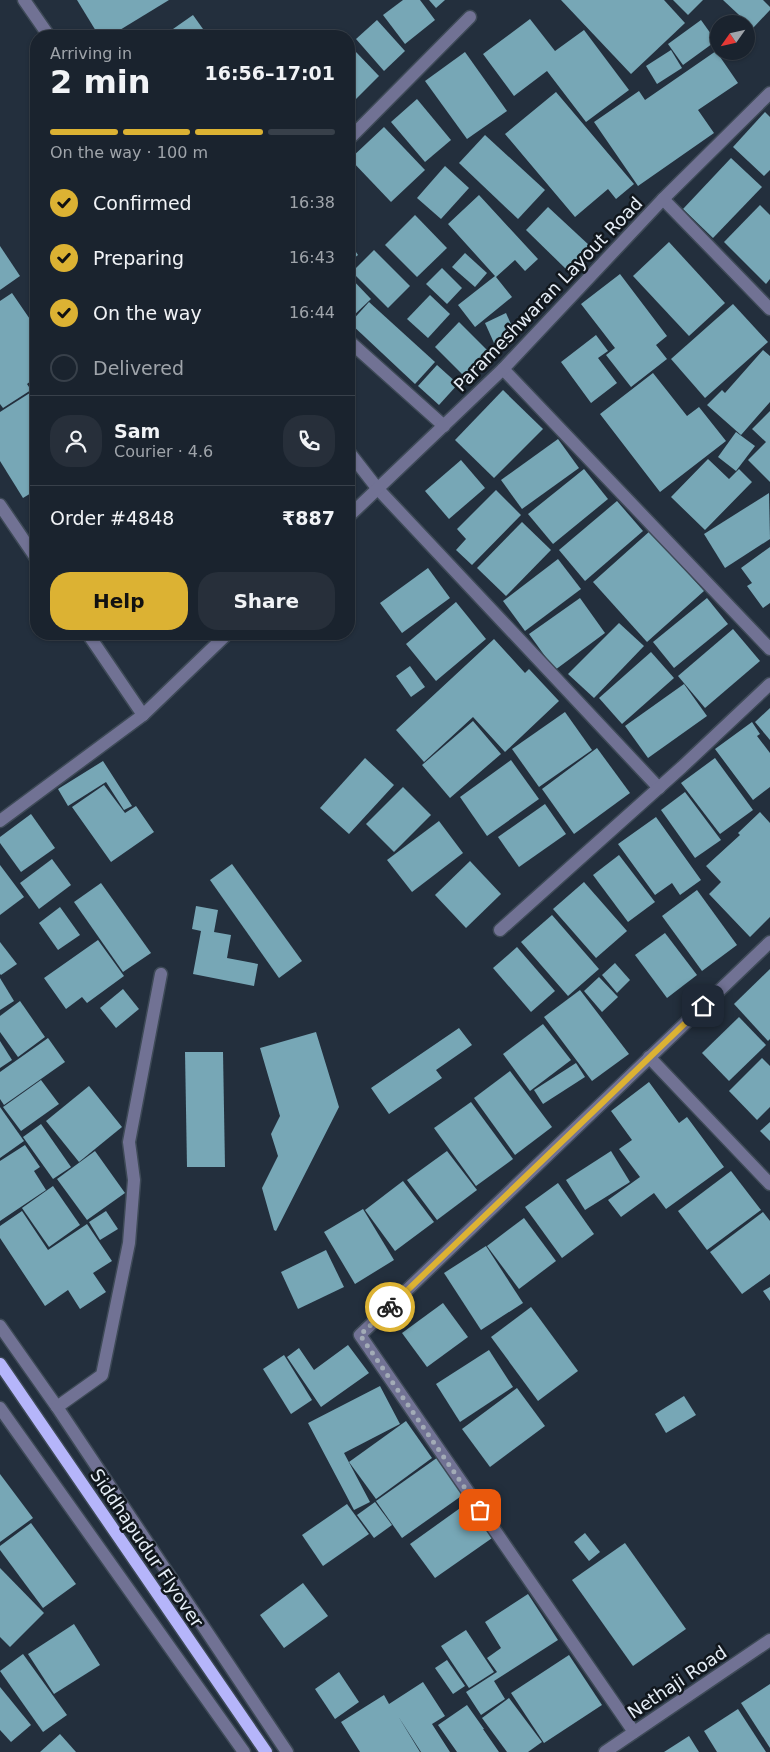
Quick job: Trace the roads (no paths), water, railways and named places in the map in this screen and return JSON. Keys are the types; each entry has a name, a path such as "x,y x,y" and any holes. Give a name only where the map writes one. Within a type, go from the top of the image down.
{"main road":[{"name":"Siddhapudur Flyover","path":"0,1364 266,1752"}],"street":[{"path":"24,0 45,30"},
{"path":"355,133 470,17"},
{"name":"Parameshwaran Layout Road","path":"355,510 503,369 663,199 768,99"},
{"path":"663,199 770,309"},
{"path":"355,346 444,426"},
{"path":"503,369 770,649"},
{"path":"355,460 377,488 659,788"},
{"path":"0,505 30,549"},
{"path":"92,640 143,715"},
{"path":"0,821 143,715 221,640"},
{"path":"500,930 659,788 770,684"},
{"path":"634,1732 360,1335 770,942"},
{"path":"57,1407 102,1375 129,1243 134,1180 129,1142 161,974"},
{"path":"650,1057 770,1184"},
{"path":"0,1326 57,1407 286,1752"},
{"path":"0,1408 244,1752"},
{"name":"Nethaji Road","path":"604,1752 770,1640"}]}
